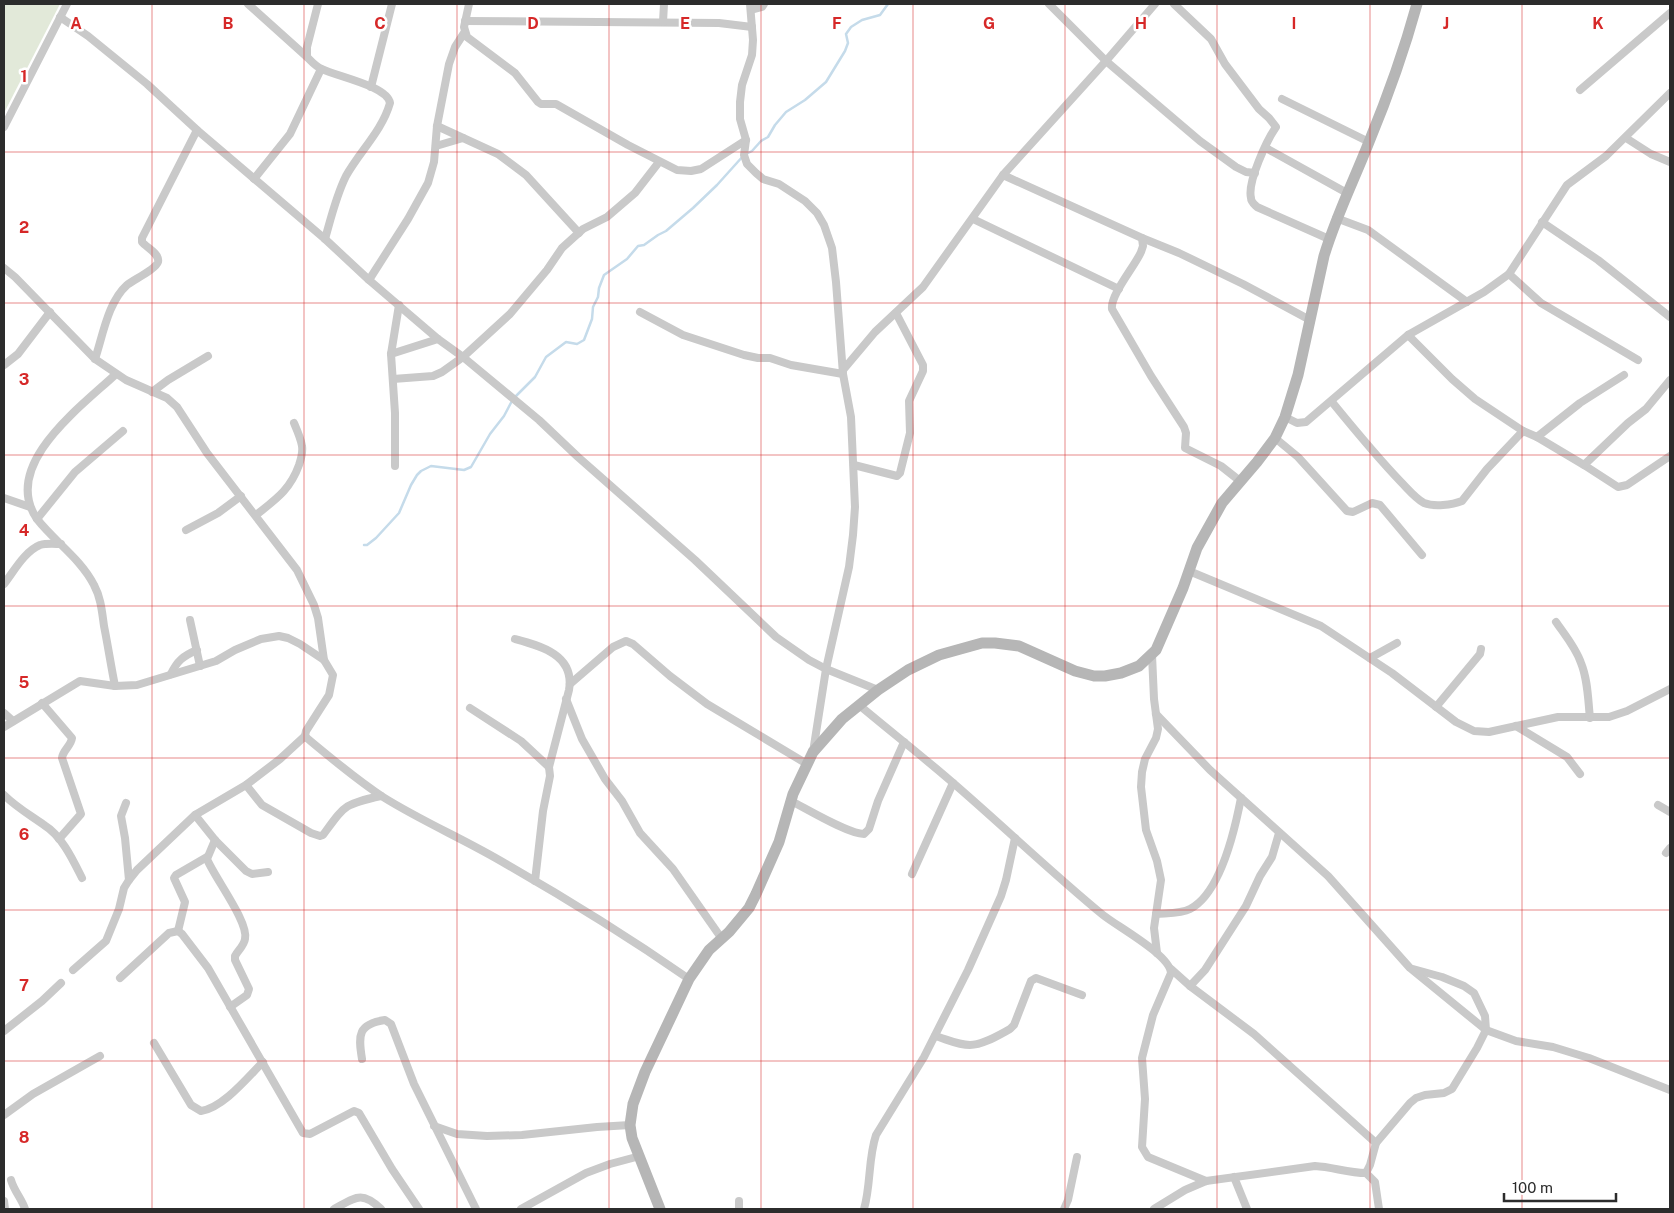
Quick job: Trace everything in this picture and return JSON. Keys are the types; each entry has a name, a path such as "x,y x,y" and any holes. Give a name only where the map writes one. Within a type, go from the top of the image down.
{"street":[{"path":"4,127 67,4"},
{"path":"248,4 321,69 371,87 389,98 388,111 380,126 346,177 337,197 325,239"},
{"path":"307,57 307,47 318,4"},
{"path":"371,87 392,4"},
{"path":"369,280 423,192 434,162 437,126 449,64 464,33 469,4"},
{"path":"663,22 664,4"},
{"path":"660,1209 632,1138 630,1125 633,1104 645,1072 689,979 709,950 749,908 779,842 791,801 812,752 826,669 849,567 855,507 850,418 843,372 832,248 824,225 817,213 779,184 763,179 747,164 744,155 746,140 740,119 740,102 742,85 752,55 751,7 762,7 764,4"},
{"path":"1049,4 1106,61 1200,141 1246,172 1254,173"},
{"path":"843,372 875,332 923,287 1003,175 1155,4"},
{"path":"1174,4 1211,39 1225,64 1259,109 1276,127 1268,139 1266,148 1254,173 1250,191 1252,201 1257,207 1329,239"},
{"path":"812,752 836,725 859,705 908,670 939,656 982,643 1019,646 1075,671 1094,676 1121,673 1139,666 1152,655 1156,650 1183,588 1197,548 1222,503 1257,462 1274,438 1285,417 1298,375 1329,239 1401,58 1417,4"},
{"path":"1580,90 1670,13"},
{"path":"60,17 88,36 147,84 254,180 325,239 369,280 438,339 463,357 539,420 695,560 776,637 808,660 878,690"},
{"path":"465,21 719,23 752,27"},
{"path":"464,33 467,38 515,73 541,104 556,104 659,162 678,170 691,171 701,169 746,140"},
{"path":"254,180 290,134 321,69"},
{"path":"1285,417 1297,422 1306,422 1332,402 1408,335 1484,292 1509,274 1567,185 1606,156 1670,93"},
{"path":"1282,99 1369,142"},
{"path":"437,126 498,154 526,175 579,232"},
{"path":"95,358 113,306 120,293 126,286 158,263 156,254 142,242 142,238 197,130"},
{"path":"436,146 463,138"},
{"path":"1626,138 1651,154 1670,162"},
{"path":"1266,148 1347,193"},
{"path":"393,379 433,376 463,357 510,314 547,270 562,248 579,232 607,216 635,193 659,162"},
{"path":"1003,175 1179,253 1243,284 1310,320"},
{"path":"1336,218 1368,230 1467,302"},
{"path":"973,219 1119,289"},
{"path":"1542,222 1598,260 1670,318"},
{"path":"1142,238 1142,252 1112,302 1112,309 1184,428 1186,437 1185,448 1221,466 1240,480"},
{"path":"4,268 95,358 116,374 172,402 207,453 292,563 307,588 318,618 324,660 333,675 329,695 306,731 305,736 280,759 246,785 195,815 176,831 129,880 106,941 72,970"},
{"path":"1509,274 1541,303 1638,360"},
{"path":"395,466 396,441 391,354 399,305"},
{"path":"4,366 18,354 50,312"},
{"path":"640,312 683,335 744,354 758,358 770,358 791,365 843,372"},
{"path":"854,465 898,476 907,450 910,433 910,401 924,370 896,313"},
{"path":"1408,335 1475,400 1523,431 1537,437 1618,487 1628,485 1670,456"},
{"path":"391,354 438,339"},
{"path":"152,392 208,356"},
{"path":"115,686 100,598 94,584 72,554 37,519 26,497 26,486 28,475 39,450 50,434 116,374"},
{"path":"1537,437 1580,403 1624,374"},
{"path":"1584,465 1628,423 1646,409 1670,380"},
{"path":"1332,402 1390,471 1417,498 1425,503 1434,505 1457,503 1462,500 1487,469 1523,431"},
{"path":"256,515 282,495 290,485 296,472 301,458 302,446 294,423"},
{"path":"37,519 75,472 123,431"},
{"path":"1274,438 1298,457 1347,511 1353,512 1372,503 1380,505 1422,555"},
{"path":"186,530 218,513 241,496"},
{"path":"4,498 30,507"},
{"path":"4,584 33,549 42,544 61,544"},
{"path":"1189,571 1321,626 1370,658 1456,722 1474,731 1488,732 1558,717 1609,717 1627,711 1670,689"},
{"path":"190,620 200,666"},
{"path":"1556,622 1574,648 1581,663 1585,676 1590,718"},
{"path":"4,727 80,681 115,686 137,685 216,661 251,642 261,639 280,636 288,638 324,660"},
{"path":"515,639 536,645 556,654 569,672 570,684 549,766 550,776 543,811 535,881"},
{"path":"570,684 613,647 626,641 633,644 670,676 707,704 807,764"},
{"path":"1370,658 1397,643"},
{"path":"1436,706 1480,654 1481,648"},
{"path":"171,674 182,657 197,650"},
{"path":"1152,655 1154,699 1158,729 1156,738 1145,759 1141,787 1146,830 1157,861 1161,880 1154,928 1157,953"},
{"path":"566,699 582,739 640,833 673,869 722,938"},
{"path":"42,703 72,738 70,745 62,754 62,758 81,814 59,839"},
{"path":"859,705 953,783 1104,916 1157,953 1190,986 1254,1034 1376,1143"},
{"path":"470,708 521,741 549,766"},
{"path":"4,713 13,721"},
{"path":"1156,714 1210,770 1328,876 1410,968 1486,1030 1516,1041 1553,1047 1589,1058 1670,1090"},
{"path":"1516,726 1567,757 1580,774"},
{"path":"305,736 381,796 535,881 633,941 689,979"},
{"path":"791,801 858,834 864,834 869,829 878,801 904,742"},
{"path":"912,874 953,783"},
{"path":"246,785 266,809 320,836 324,835 345,807 352,803 381,796"},
{"path":"4,795 34,819 45,825 59,839 72,858 82,878"},
{"path":"1156,914 1189,910 1199,903 1214,883 1226,855 1241,798"},
{"path":"126,802 121,816 127,848 129,880"},
{"path":"1658,805 1670,812"},
{"path":"195,815 215,840 246,871 252,874 268,872"},
{"path":"1190,986 1205,970 1246,906 1260,876 1272,857 1279,833"},
{"path":"864,1209 876,1135 924,1057 968,970 1006,880 1015,838"},
{"path":"178,931 185,902 174,878 207,856 215,840"},
{"path":"207,856 209,863 238,914 246,936 245,942 235,956 235,960 249,988 249,993 230,1007"},
{"path":"120,978 170,933 178,931"},
{"path":"178,931 208,968 303,1133 310,1134 354,1111 359,1113 392,1170 419,1209"},
{"path":"1366,1173 1376,1143 1416,1098 1444,1093 1452,1089 1486,1030 1485,1016 1474,993 1464,986 1442,977 1410,968"},
{"path":"1171,969 1154,1015 1142,1058 1145,1099 1142,1147 1148,1156 1206,1181"},
{"path":"935,1036 971,1046 980,1044 1010,1029 1014,1025 1031,981 1036,978 1082,995"},
{"path":"4,1031 42,1001 60,983"},
{"path":"362,1059 360,1046 363,1029 378,1021 385,1020 391,1024 414,1084 476,1209"},
{"path":"154,1043 191,1105 201,1111 208,1110 224,1099 263,1062"},
{"path":"4,1115 33,1094 100,1056"},
{"path":"434,1126 458,1134 487,1136 522,1135 630,1125"},
{"path":"521,1209 586,1172 640,1156"},
{"path":"1064,1209 1068,1200 1077,1157"},
{"path":"1154,1209 1185,1190 1206,1181 1315,1166 1366,1173 1372,1177 1375,1182 1379,1209"},
{"path":"1234,1177 1247,1209"},
{"path":"11,1180 15,1192 25,1209"},
{"path":"334,1209 357,1197 364,1197 381,1209"},
{"path":"4,1201 5,1209"}],"green space":[{"path":"4,4 60,4 4,113"}],"waterway":[{"path":"364,545 367,545 376,538 399,513 411,485 421,471 431,466 464,470 471,467 513,399 535,377 546,357 566,342 577,344 584,340 604,275 627,259 638,246 644,245 666,231 693,208 744,155 752,151 761,141 768,137 786,112 805,100 826,82 845,51 848,43 846,34 851,27 862,20 880,15 888,4"}]}
